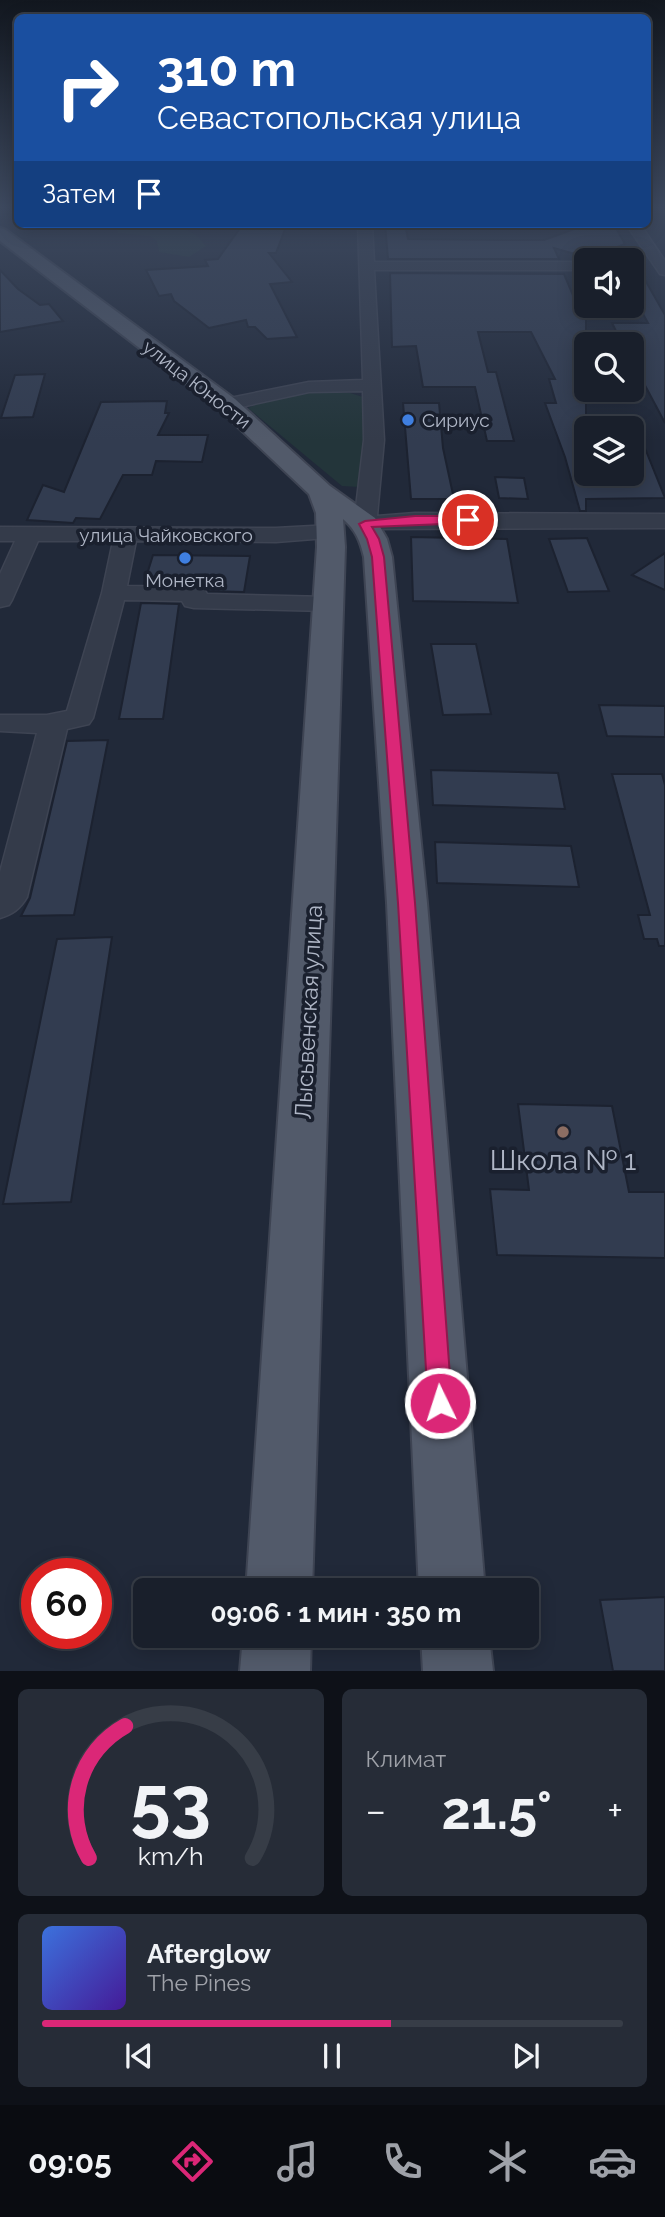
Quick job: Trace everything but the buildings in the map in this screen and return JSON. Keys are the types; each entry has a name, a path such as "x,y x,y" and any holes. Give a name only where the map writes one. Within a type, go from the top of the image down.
{"main road":[{"name":"улица Юности","path":"69,285 227,404 347,507"},
{"name":"Лысьвенская улица","path":"280,1578 328,604 347,507"},
{"name":"Лысьвенская улица","path":"347,507 373,539 378,557 406,889 451,1578"},
{"path":"275,1671 276,1648"},
{"path":"457,1648 458,1671"}],"street":[{"name":"Лысьвенская улица","path":"347,507 374,440 369,285"},
{"path":"227,404 309,387 372,385"},
{"name":"улица Чайковского","path":"0,534 276,535 347,507 429,520 665,521"},
{"path":"0,600 29,535"},
{"path":"3,723 54,723 79,718 114,593 126,535"},
{"path":"114,593 195,594 194,600 328,604"},
{"path":"0,905 10,897 54,723"}],"shaded area":[{"path":"313,390 350,393 363,397 365,481 359,487 342,486 248,408 271,398"}],"place":[{"name":"Сириус","path":"408,420"},
{"name":"Монетка","path":"185,558"},
{"name":"Школа № 1","path":"563,1132"}],"route":[{"path":"440,1403 407,903 378,557 365,524 468,520"}]}
